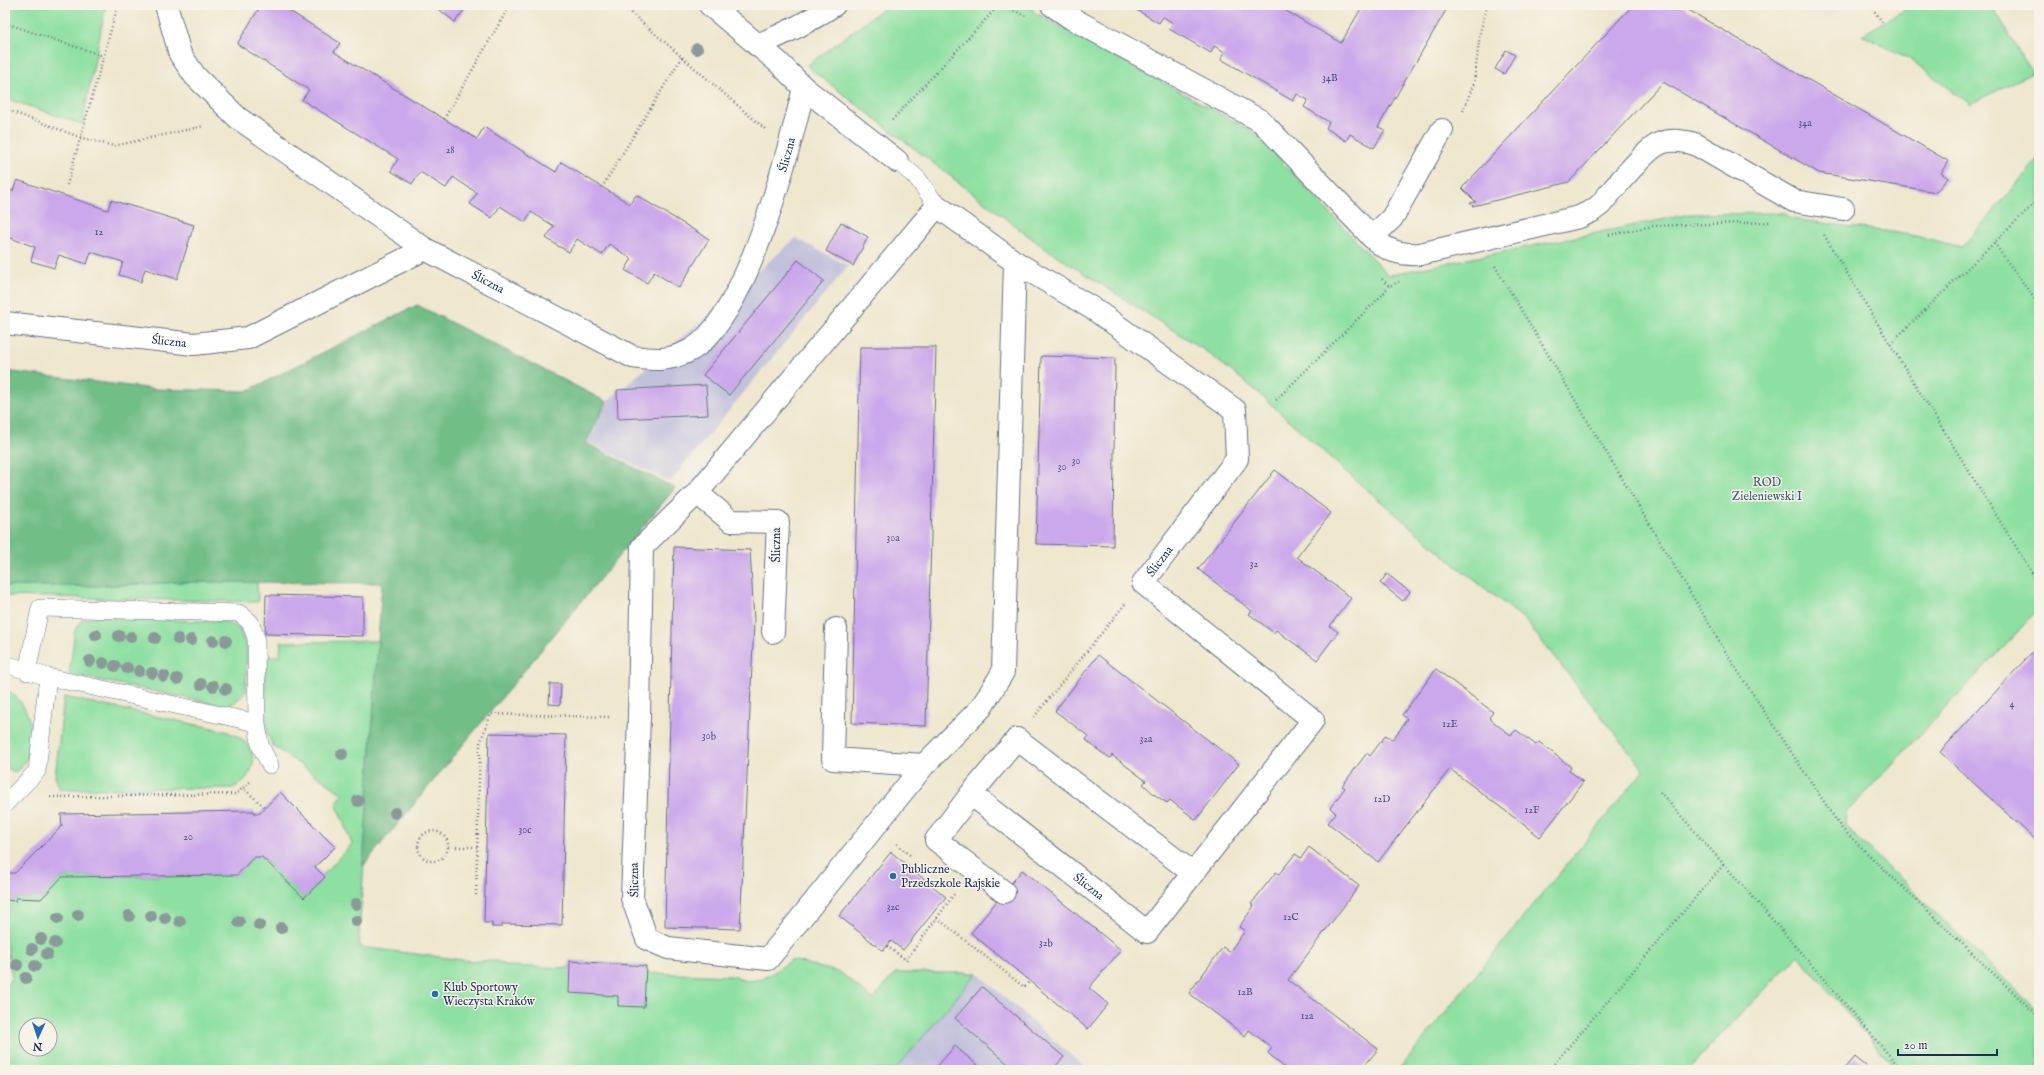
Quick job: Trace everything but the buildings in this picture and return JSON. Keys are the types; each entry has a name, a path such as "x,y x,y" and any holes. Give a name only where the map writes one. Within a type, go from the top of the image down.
{"street":[{"path":"166,5 180,54 195,76 238,118 425,249"},
{"name":"Śliczna","path":"710,5 757,44 804,88 897,161"},
{"path":"757,44 788,33 834,5"},
{"path":"1052,5 1070,18 1261,121 1372,238 1382,247 1397,253 1420,254 1579,217 1592,212 1653,147 1668,141 1680,140 1695,144 1794,200 1843,209"},
{"name":"Śliczna","path":"5,323 194,344 248,338 425,249 633,357 660,360 690,350 712,332 732,299 758,246 789,150 804,88"},
{"path":"1372,238 1392,218 1442,130"},
{"name":"Śliczna","path":"971,794 1147,932 1313,720 1143,583 1237,458 1235,410 1095,310 1015,262 937,206 696,493 642,547 639,718 632,898 647,939 668,948 768,959 924,765 981,708 1003,672 1015,262"},
{"name":"Śliczna","path":"696,493 731,521 778,522 774,632"},
{"path":"836,629 833,759 924,765"},
{"path":"1004,892 936,840 971,794 1017,739 1193,873"}],"lane":[{"name":"Śliczna","path":"897,161 918,179 937,206"},
{"path":"27,672 40,608 239,613 250,622 256,638 257,723 260,745 270,765"},
{"path":"5,664 27,672 48,677 257,723"},
{"path":"5,804 37,771 48,677"}],"path":[{"path":"67,185 82,138 118,5"},
{"path":"444,119 510,5"},
{"path":"622,5 789,150"},
{"path":"891,121 999,5"},
{"path":"1003,5 1030,18"},
{"path":"1461,116 1474,83 1480,33 1487,5"},
{"path":"1870,5 1882,22"},
{"path":"5,23 103,56"},
{"path":"604,184 682,57"},
{"path":"5,109 82,138 114,146 238,118"},
{"path":"1890,344 2039,199"},
{"path":"1606,236 1653,226 1775,222"},
{"path":"1823,233 2039,584"},
{"path":"1994,243 2039,305"},
{"path":"1491,260 1733,664 1842,829 2039,1017"},
{"path":"1378,274 1388,286"},
{"path":"1276,400 1383,294 1388,286 1402,281"},
{"path":"1017,739 1143,583"},
{"path":"476,895 480,743 491,714 639,718"},
{"path":"48,797 236,794 243,788"},
{"path":"248,791 266,808"},
{"path":"1660,792 1902,1070"},
{"path":"435,831 444,836 448,847 444,857 433,861 420,855 418,846 423,835 435,831"},
{"path":"448,847 478,847"},
{"path":"1549,1070 1724,864"},
{"path":"887,946 906,960 937,918 1024,986 1030,981"}],"shaded area":[{"path":"796,238 848,266 670,482 588,442 609,400"},
{"path":"977,973 1075,1059 1088,1070 895,1070"}],"green space":[{"path":"5,5 106,5 82,124 5,98"},
{"name":"ROD Zieleniewski I","path":"888,5 1029,5 1034,12 1254,132 1388,275 1690,214 1786,213 1791,219 1907,234 1962,247 2039,158 2039,609 1846,813 1845,826 2039,1012 2039,1070 1897,1070 1798,955 1687,1070 1398,1070 1644,770 1524,619 1454,564 1344,470 1254,389 1207,352 1043,247 809,68 809,64"},
{"path":"1913,5 1992,5 2032,73 1970,104 1910,59 1862,35"},
{"path":"417,305 607,402 586,443 675,488 363,866 382,583 184,582 94,586 5,586 5,371 154,389 247,391"},
{"path":"184,582 257,582 258,602 5,596 5,586 94,586"},
{"path":"95,617 227,622 239,629 247,647 246,692 234,703 226,706 69,674 75,630 82,620"},
{"name":"Klub Sportowy Wieczysta Kraków","path":"379,641 359,936 360,947 471,961 496,961 508,966 570,968 570,961 646,966 646,973 732,976 752,981 768,976 792,960 841,973 873,1000 895,973 977,973 895,1070 5,1070 5,986 12,979 5,935 5,900 16,901 16,898 41,898 62,877 237,875 254,857 262,857 304,898 325,877 323,875 352,844 336,804 343,794 273,746 266,732 265,656 280,656 281,642"},
{"path":"5,689 20,701 25,709 31,728 31,748 28,757 15,772 5,767"},
{"path":"64,697 226,731 237,736 247,744 253,758 253,765 246,778 233,788 60,789 55,777"}],"place":[{"name":"Publiczne Przedszkole Rajskie","path":"893,876"},
{"name":"Klub Sportowy Wieczysta Kraków","path":"435,994"}]}
